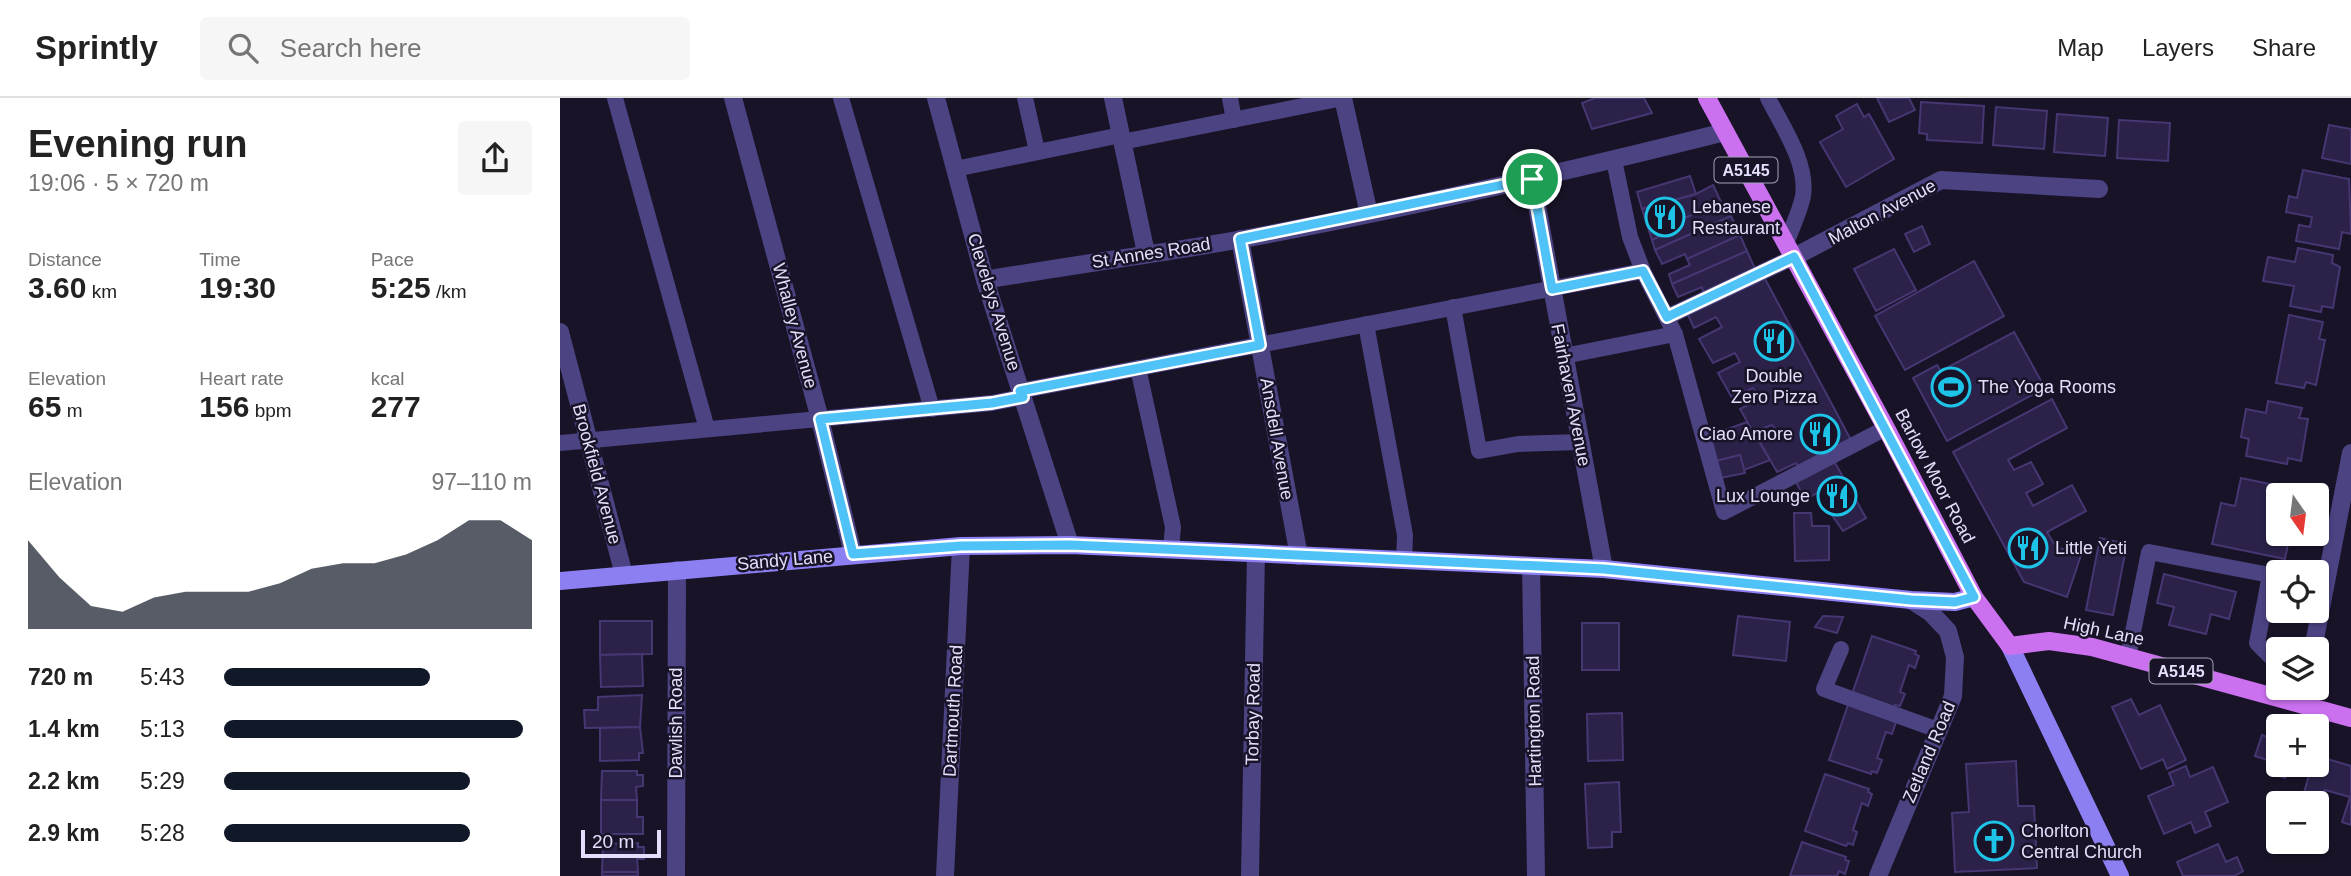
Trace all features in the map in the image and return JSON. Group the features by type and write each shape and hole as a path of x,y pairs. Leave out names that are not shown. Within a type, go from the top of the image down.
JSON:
{"main road":[{"name":"Barlow Moor Road","path":"1707,98 1886,428 1974,597 2010,646"},
{"name":"High Lane","path":"2010,646 2049,641 2092,648 2266,688"},
{"name":"High Lane","path":"2313,700 2351,718"}],"street":[{"name":"Whalley Avenue","path":"733,98 820,419 853,554"},
{"name":"Cleveleys Avenue","path":"936,98 985,280 1070,545"},
{"path":"1113,98 1146,253"},
{"path":"1343,98 1368,214"},
{"name":"St Annes Road","path":"985,280 1240,239 1368,214 1532,179 1725,132"},
{"name":"Fairhaven Avenue","path":"1532,179 1604,569"},
{"name":"Malton Avenue","path":"1790,250 1941,180 2099,189"},
{"name":"Ansdell Avenue","path":"1240,239 1299,556"},
{"name":"Brookfield Avenue","path":"560,332 624,575"},
{"path":"2316,637 2351,453"},
{"name":"Sandy Lane","path":"560,581 961,546 1070,545 1604,569 1911,600 1955,602 1974,597"},
{"name":"Dartmouth Road","path":"945,876 961,546"},
{"name":"Torbay Road","path":"1250,876 1256,553"},
{"name":"Hartington Road","path":"1531,566 1536,876"},
{"name":"Dawlish Road","path":"676,876 677,570"},
{"name":"Zetland Road","path":"1878,876 1953,696 1955,649 1948,631 1911,600"},
{"name":"Barlow Moor Road","path":"2010,646 2120,876"}],"lane":[{"path":"615,98 707,429"},
{"path":"841,98 932,409"},
{"path":"1024,98 1037,151"},
{"path":"1230,98 1234,120"},
{"path":"955,169 1037,151 1234,120 1343,98"},
{"path":"1667,317 1790,250 1804,181 1800,166 1768,98"},
{"path":"1614,160 1630,237 1643,271 1675,334 1724,512 1886,428"},
{"path":"560,443 992,403 1138,368 1643,271"},
{"path":"1453,307 1479,451 1518,444 1580,442"},
{"path":"1366,324 1405,535 1404,561"},
{"path":"1564,356 1675,334"},
{"path":"1138,368 1173,527 1171,549"},
{"path":"2128,657 2149,552 2270,575 2257,643 2266,652"},
{"path":"1840,649 1824,690 1938,730"}],"building":[{"path":"1595,98 1644,98 1652,113 1592,129 1582,103"},
{"path":"1877,98 1909,98 1915,110 1889,122"},
{"path":"1921,102 1984,106 1982,143 1927,140 1927,134 1919,133"},
{"path":"1857,104 1864,117 1869,114 1894,159 1846,187 1820,142 1843,129 1836,116"},
{"path":"1996,107 2047,111 2044,149 1993,145"},
{"path":"2057,114 2108,118 2105,156 2054,152"},
{"path":"2119,120 2170,123 2168,161 2117,158"},
{"path":"2329,125 2351,129 2351,164 2322,158"},
{"path":"2303,170 2349,179 2351,234 2342,232 2339,249 2296,241 2299,225 2310,227 2312,217 2286,212 2289,196 2297,198"},
{"path":"1690,176 1696,194 1642,209 1637,192"},
{"name":"Lebanese Restaurant","path":"1713,185 1721,202 1669,225 1671,231 1652,240 1642,209 1696,194"},
{"path":"1721,202 1731,216 1655,250 1652,240 1671,231 1669,225"},
{"path":"1731,216 1740,235 1687,259 1685,254 1662,264 1655,250"},
{"path":"1922,226 1930,244 1914,252 1905,234"},
{"path":"1740,235 1747,251 1672,284 1669,274 1690,265 1687,259"},
{"path":"2298,248 2333,255 2332,263 2340,267 2333,308 2322,306 2321,312 2290,306 2294,286 2263,281 2268,257 2295,262"},
{"path":"1894,249 1916,290 1876,311 1854,269"},
{"path":"1747,251 1756,271 1704,294 1702,287 1678,297 1672,284"},
{"path":"1974,261 2004,316 1905,370 1875,316"},
{"path":"1764,277 1851,440 1799,469 1796,463 1777,472 1760,442 1779,433 1772,425 1753,432 1740,409 1760,399 1753,388 1732,398 1718,373 1740,362 1735,353 1713,363 1699,339 1722,327 1716,317 1694,328 1687,313"},
{"path":"2289,315 2323,322 2319,339 2325,340 2316,385 2306,382 2304,388 2276,383"},
{"path":"2014,332 2045,388 1947,441 1913,378 1937,365 1941,371"},
{"path":"2052,399 2067,428 2008,460 2014,470 2031,462 2043,484 2026,493 2033,506 2072,485 2086,511 2047,532 2056,547 2081,555 2067,597 2024,582 1953,452"},
{"path":"2268,401 2302,408 2299,418 2308,419 2301,461 2288,458 2287,464 2246,456 2249,439 2241,437 2246,409 2266,413"},
{"path":"1747,422 1770,460 1744,470 1740,455 1716,461 1711,435"},
{"path":"1740,455 1745,473 1720,478 1716,461"},
{"name":"Lux Lounge","path":"1834,461 1866,518 1843,531 1817,493 1805,500 1795,480"},
{"path":"2241,478 2266,483 2266,546 2288,546 2285,559 2212,544 2221,503 2235,506"},
{"path":"1794,513 1811,513 1812,526 1829,526 1829,560 1795,561"},
{"path":"2100,538 2127,544 2113,615 2086,610"},
{"path":"2164,574 2236,592 2229,619 2211,614 2206,634 2169,625 2174,607 2157,603"},
{"path":"1738,616 1790,622 1786,661 1733,655"},
{"path":"1823,616 1843,617 1837,633 1815,627"},
{"path":"600,621 652,621 652,654 600,655"},
{"path":"1582,623 1619,623 1619,670 1582,670"},
{"path":"1872,636 1916,651 1915,654 1919,656 1915,668 1909,665 1900,692 1905,694 1900,706 1895,705 1894,708 1852,694"},
{"path":"642,654 643,686 601,687 600,655"},
{"path":"642,695 640,727 585,728 584,710 598,710 598,697"},
{"path":"2131,699 2139,715 2160,705 2186,760 2167,769 2163,759 2141,769 2112,707"},
{"path":"1849,702 1896,722 1892,734 1886,732 1877,758 1882,760 1877,773 1872,771 1871,774 1829,760"},
{"path":"1622,713 1623,760 1588,761 1587,714"},
{"path":"640,727 643,753 639,753 639,760 600,761 600,728"},
{"path":"2262,735 2266,736 2266,760 2255,756"},
{"path":"2329,760 2351,766 2351,825 2342,822 2350,797 2325,790 2304,791 2309,777 2329,777"},
{"name":"Chorlton Central Church","path":"2016,761 2018,806 2034,806 2037,868 1955,872 1952,813 1969,812 1966,764"},
{"path":"2186,766 2190,777 2213,767 2228,802 2205,812 2211,826 2195,833 2191,822 2164,834 2148,796 2174,785 2169,773"},
{"path":"602,771 637,771 637,775 643,775 643,786 636,787 637,800 601,800"},
{"path":"1825,774 1869,789 1868,792 1872,794 1868,806 1862,803 1853,830 1857,832 1853,845 1848,843 1846,846 1805,831"},
{"path":"1619,782 1621,832 1612,832 1612,847 1588,848 1585,784"},
{"path":"601,800 637,800 637,817 643,817 643,834 601,834"},
{"path":"1802,842 1846,857 1845,860 1849,861 1845,874 1839,871 1837,876 1790,876"},
{"path":"638,843 638,847 644,847 644,859 637,859 638,872 602,872 603,844"},
{"path":"2218,844 2226,862 2237,857 2243,871 2234,876 2183,876 2177,862"},
{"path":"602,872 638,872 638,876 602,876"}],"place":[{"name":"Lebanese Restaurant","path":"1665,217"},
{"name":"Double Zero Pizza","path":"1774,341"},
{"name":"The Yoga Rooms","path":"1951,387"},
{"name":"Ciao Amore","path":"1820,434"},
{"name":"Lux Lounge","path":"1837,496"},
{"name":"Little Yeti","path":"2028,548"},
{"name":"Chorlton Central Church","path":"1994,841"}],"route":[{"path":"1532,179 1552,289 1643,271 1667,317 1794,257 1974,597 1955,602 1911,600 1604,569 1070,545 961,546 853,554 820,419 992,403 1023,397 1020,391 1260,345 1240,239 1532,179"}]}
